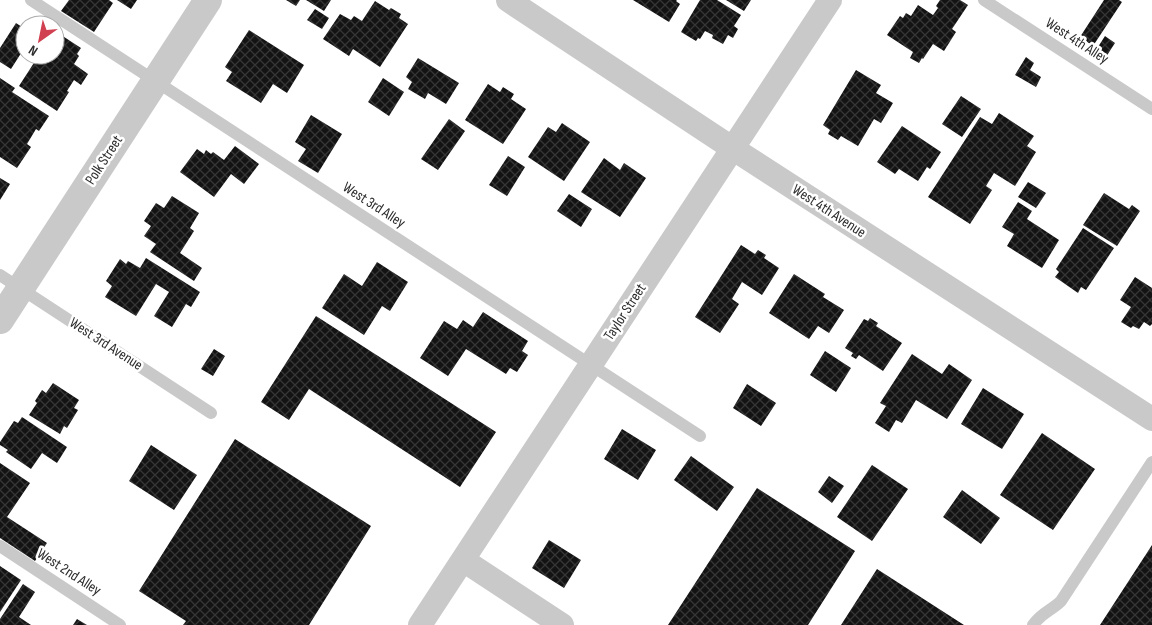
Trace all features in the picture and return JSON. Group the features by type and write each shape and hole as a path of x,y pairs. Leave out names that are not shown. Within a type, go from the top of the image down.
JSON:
{"street":[{"name":"Polk Street","path":"0,320 10,282 156,81 208,0"},
{"name":"West 4th Avenue","path":"508,0 732,148 1152,419"},
{"name":"Taylor Street","path":"420,625 830,0"},
{"path":"464,560 562,625"}],"lane":[{"name":"West 3rd Alley","path":"31,0 700,436"},
{"name":"West 4th Alley","path":"984,0 1152,109"},
{"name":"West 3rd Avenue","path":"10,282 211,413"},
{"path":"1033,625 1040,616 1054,608 1061,601 1152,462"},
{"name":"West 2nd Alley","path":"0,546 120,625"}],"building":[{"path":"69,0 109,0 113,3 94,32 61,11"},
{"path":"117,0 137,0 131,9"},
{"path":"286,0 300,0 296,6"},
{"path":"306,0 331,0 324,11"},
{"path":"633,0 677,0 680,4 669,22"},
{"path":"700,0 717,0 741,15 734,26 738,29 733,38 728,35 723,44 712,38 713,35 705,31 700,39 698,38 696,41 681,32"},
{"path":"726,0 751,0 744,11"},
{"path":"940,0 960,0 968,5 952,29 956,32 944,51 933,44 919,63 910,58 913,52 887,35 900,16 903,18 906,13 911,16 918,5 933,15 938,8 936,6"},
{"path":"1104,0 1119,0 1122,2 1093,46 1080,37"},
{"path":"375,1 389,10 391,8 401,14 399,18 408,24 380,67 353,49 349,56 323,39 340,14 351,20 354,16 362,21"},
{"path":"315,9 329,18 322,29 307,20"},
{"path":"15,25 15,63 11,69 0,62 0,48"},
{"path":"249,30 304,65 287,93 273,84 261,103 226,81 232,72 225,67"},
{"path":"1105,36 1115,43 1106,57 1096,50"},
{"path":"65,38 81,48 74,64 88,74 81,85 74,80 57,111 19,86 33,65 65,65"},
{"path":"1026,57 1034,63 1030,70 1041,77 1036,87 1015,75"},
{"path":"418,58 459,83 446,104 428,93 425,99 408,89 412,82 406,77"},
{"path":"856,70 881,85 876,93 893,103 881,123 874,119 858,146 841,136 838,140 828,134 830,130 823,125"},
{"path":"0,78 15,88 12,92 49,116 39,131 36,129 27,144 31,147 17,168 0,157"},
{"path":"383,78 404,92 389,116 368,102"},
{"path":"488,84 500,92 503,87 514,94 511,99 526,109 503,144 465,120"},
{"path":"961,96 981,109 962,137 942,124"},
{"path":"999,113 1034,136 1027,146 1036,152 1015,186 994,173 986,186 992,190 970,224 928,197 980,117 992,124"},
{"path":"311,115 342,134 318,173 298,161 306,149 295,142"},
{"path":"449,119 465,131 438,170 421,159"},
{"path":"562,123 590,142 564,181 528,157 548,127 556,132"},
{"path":"902,126 941,152 930,169 927,167 918,181 899,169 895,174 877,162"},
{"path":"235,146 259,164 244,184 231,174 214,197 180,172 197,149 204,154 206,150 211,154 213,152 224,160"},
{"path":"508,156 525,167 507,196 489,185"},
{"path":"604,158 620,170 624,163 646,178 620,217 581,192"},
{"path":"0,178 10,184 0,200"},
{"path":"1028,182 1046,193 1036,208 1018,197"},
{"path":"1104,193 1129,209 1132,205 1140,211 1117,246 1083,225"},
{"path":"569,194 592,209 581,227 557,211"},
{"path":"172,196 199,213 190,228 194,231 180,253 202,268 194,281 150,252 156,244 144,236 151,226 144,221 156,203 164,208"},
{"path":"1018,202 1032,211 1027,219 1059,240 1042,268 1007,246 1014,234 1002,227"},
{"path":"1083,228 1114,248 1086,290 1081,287 1078,293 1055,277 1059,272 1056,269"},
{"path":"741,245 755,254 758,250 766,255 764,258 779,268 762,295 742,282 732,299 739,304 720,333 695,317"},
{"path":"146,258 200,292 191,307 186,304 172,327 154,316 169,292 156,284 136,316 105,297 112,286 106,281 120,259 126,264 128,261 140,268"},
{"path":"377,262 408,282 390,311 382,306 364,335 322,308 344,274 362,286"},
{"path":"794,274 825,294 823,297 844,310 829,333 818,326 809,339 769,313"},
{"path":"1135,277 1152,288 1152,324 1150,326 1144,322 1139,329 1133,326 1131,328 1121,322 1131,307 1120,300"},
{"path":"483,312 528,341 522,351 528,355 517,372 510,368 506,374 466,349 448,376 420,358 444,321 457,329 463,320 473,327"},
{"path":"316,316 496,432 460,487 309,389 289,420 261,402"},
{"path":"870,318 878,323 876,326 902,343 883,371 859,355 856,359 851,356 853,353 845,348 864,319 868,321"},
{"path":"214,349 225,356 213,376 201,369"},
{"path":"825,351 851,368 836,392 810,375"},
{"path":"912,354 942,374 949,364 972,380 947,419 916,400 902,423 896,420 889,432 875,423 886,406 880,403"},
{"path":"53,383 79,400 74,408 78,410 67,428 64,426 60,434 29,415 37,403 35,401 42,390 46,393"},
{"path":"747,384 776,403 761,426 733,408"},
{"path":"983,388 1024,414 1002,449 961,424"},
{"path":"22,417 67,447 57,463 42,453 31,469 6,452 8,450 0,445 0,442 14,421 18,423"},
{"path":"622,429 656,450 638,480 604,459"},
{"path":"1042,433 1095,469 1053,530 1000,495"},
{"path":"235,439 371,526 309,625 183,625 186,621 139,591"},
{"path":"151,445 197,475 174,510 129,481"},
{"path":"691,456 734,487 717,511 674,480"},
{"path":"0,463 30,483 7,517 47,543 35,561 0,538"},
{"path":"872,465 908,489 872,541 837,517"},
{"path":"829,476 844,486 832,503 818,492"},
{"path":"757,488 855,551 808,625 668,625"},
{"path":"962,490 1000,518 981,544 943,517"},
{"path":"549,540 581,560 564,588 532,568"},
{"path":"1152,545 1152,625 1100,625"},
{"path":"0,566 21,580 0,612"},
{"path":"877,569 964,625 841,625"},
{"path":"23,584 35,592 19,617 31,625 0,625 0,619"},
{"path":"77,619 87,625 73,625"}]}
